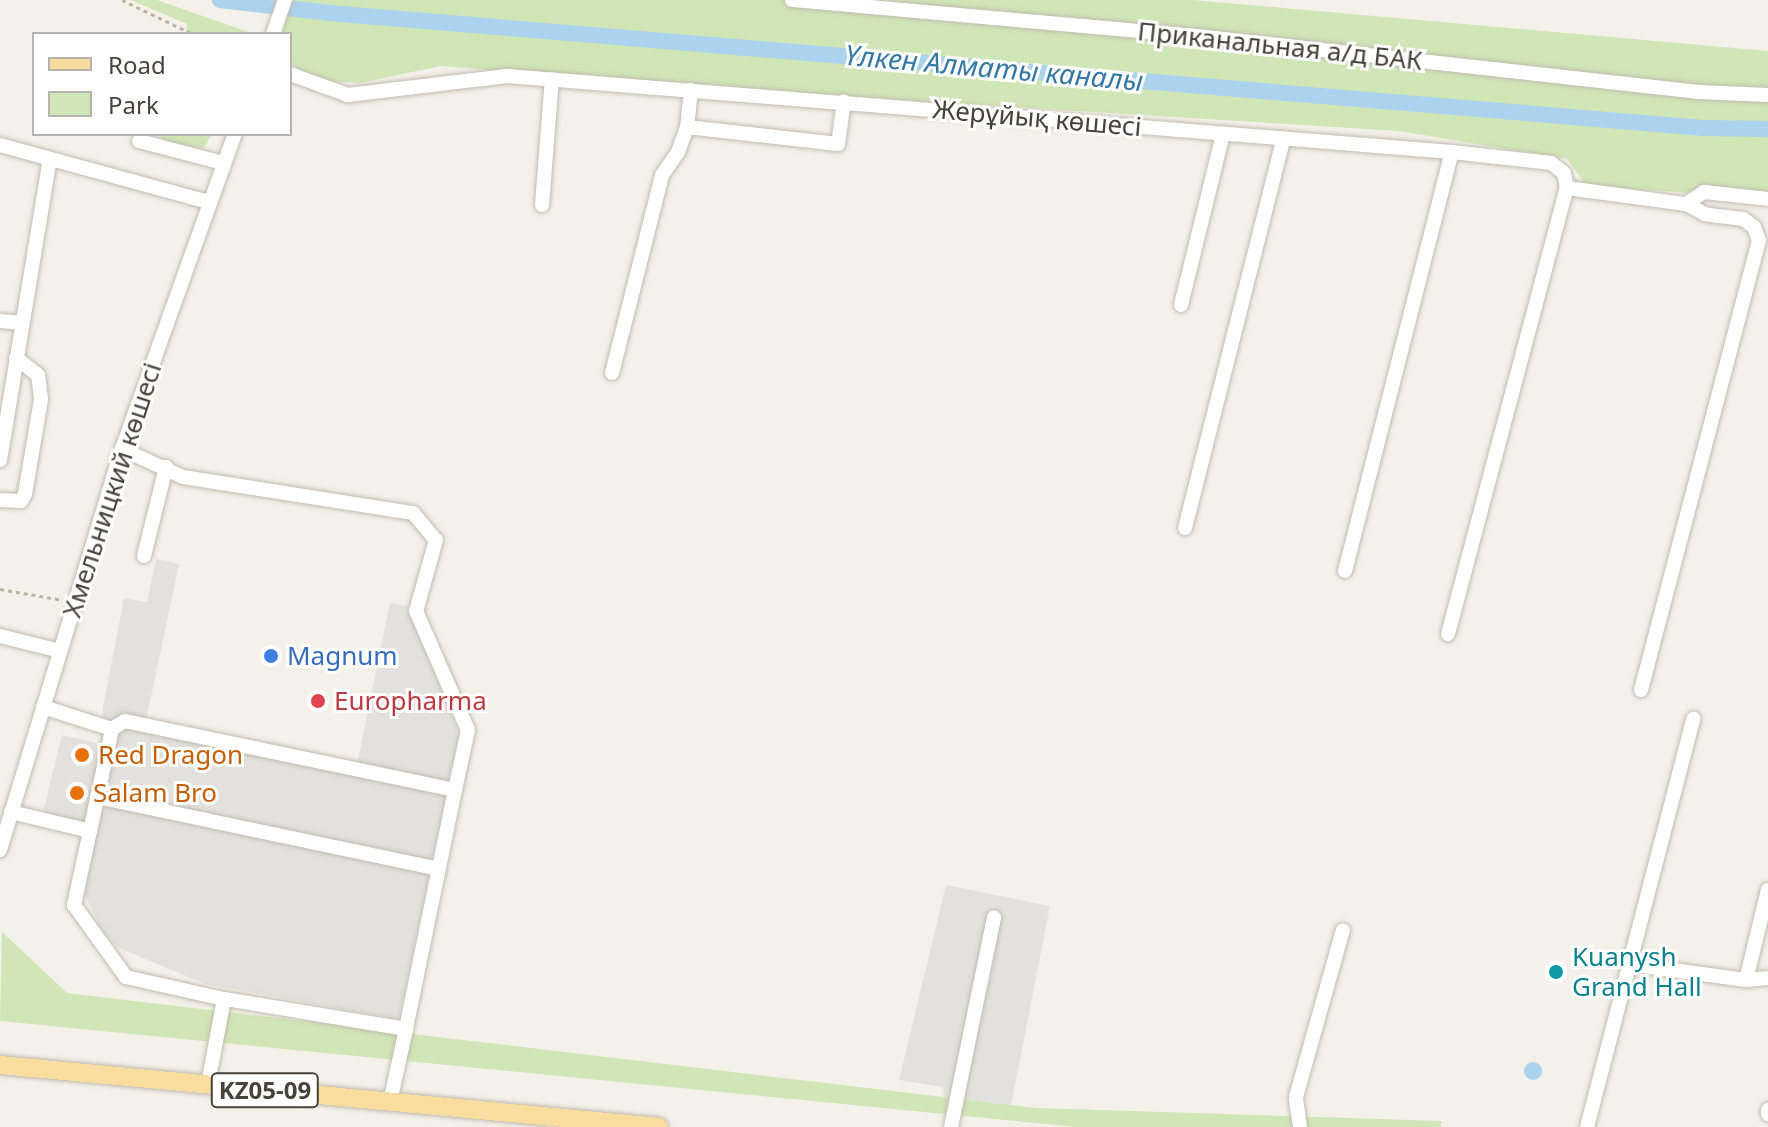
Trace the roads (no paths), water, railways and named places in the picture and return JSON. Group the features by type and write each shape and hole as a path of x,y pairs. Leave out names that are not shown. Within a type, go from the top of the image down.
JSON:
{"main road":[{"name":"KZ05-09","path":"0,1065 390,1102 529,1121 659,1127"}],"street":[{"path":"273,32 285,0"},
{"name":"Приканальная а/д БАК","path":"792,0 1196,36 1699,92 1768,95"},
{"name":"Жерұйық көшесі","path":"292,75 348,95 507,76 1452,152 1551,163 1564,173 1567,188"},
{"path":"542,205 552,79"},
{"path":"612,373 662,175 678,152 687,127 691,90"},
{"path":"687,127 838,144 844,101"},
{"path":"1181,305 1223,134"},
{"name":"Хмельницкий көшесі","path":"0,850 122,449 234,136"},
{"path":"1185,528 1284,138"},
{"path":"139,141 223,163"},
{"path":"0,145 209,202"},
{"path":"1345,571 1452,152"},
{"path":"0,460 50,159"},
{"path":"1448,634 1567,188 1686,204 1705,214 1743,219 1754,227 1759,240 1641,690"},
{"path":"1686,204 1704,192 1768,199"},
{"path":"0,321 21,323"},
{"path":"0,500 21,501 25,494 41,399 38,375 16,358"},
{"path":"122,449 183,477 413,513 436,540 416,611 468,730 390,1102"},
{"path":"144,556 166,467"},
{"path":"0,636 60,651"},
{"path":"43,707 112,729"},
{"path":"1587,1127 1693,719"},
{"path":"406,1029 224,999 126,977 74,905 112,729 125,721 455,790"},
{"path":"97,797 439,869"},
{"path":"11,812 90,831"},
{"path":"1746,980 1768,890"},
{"path":"951,1127 994,917"},
{"path":"1300,1127 1296,1097 1343,930"},
{"path":"1629,964 1746,980 1768,978"},
{"path":"208,1084 224,999"}],"water":[{"path":"1533,1062 1542,1071 1533,1080 1524,1071"}],"waterway":[{"name":"Үлкен Алматы каналы","path":"220,0 329,13 1703,128 1768,129"}],"place":[{"name":"Magnum","path":"271,656"},
{"name":"Europharma","path":"318,701"},
{"name":"Red Dragon","path":"82,755"},
{"name":"Salam Bro","path":"77,793"},
{"name":"Kuanysh Grand Hall","path":"1556,972"}]}
